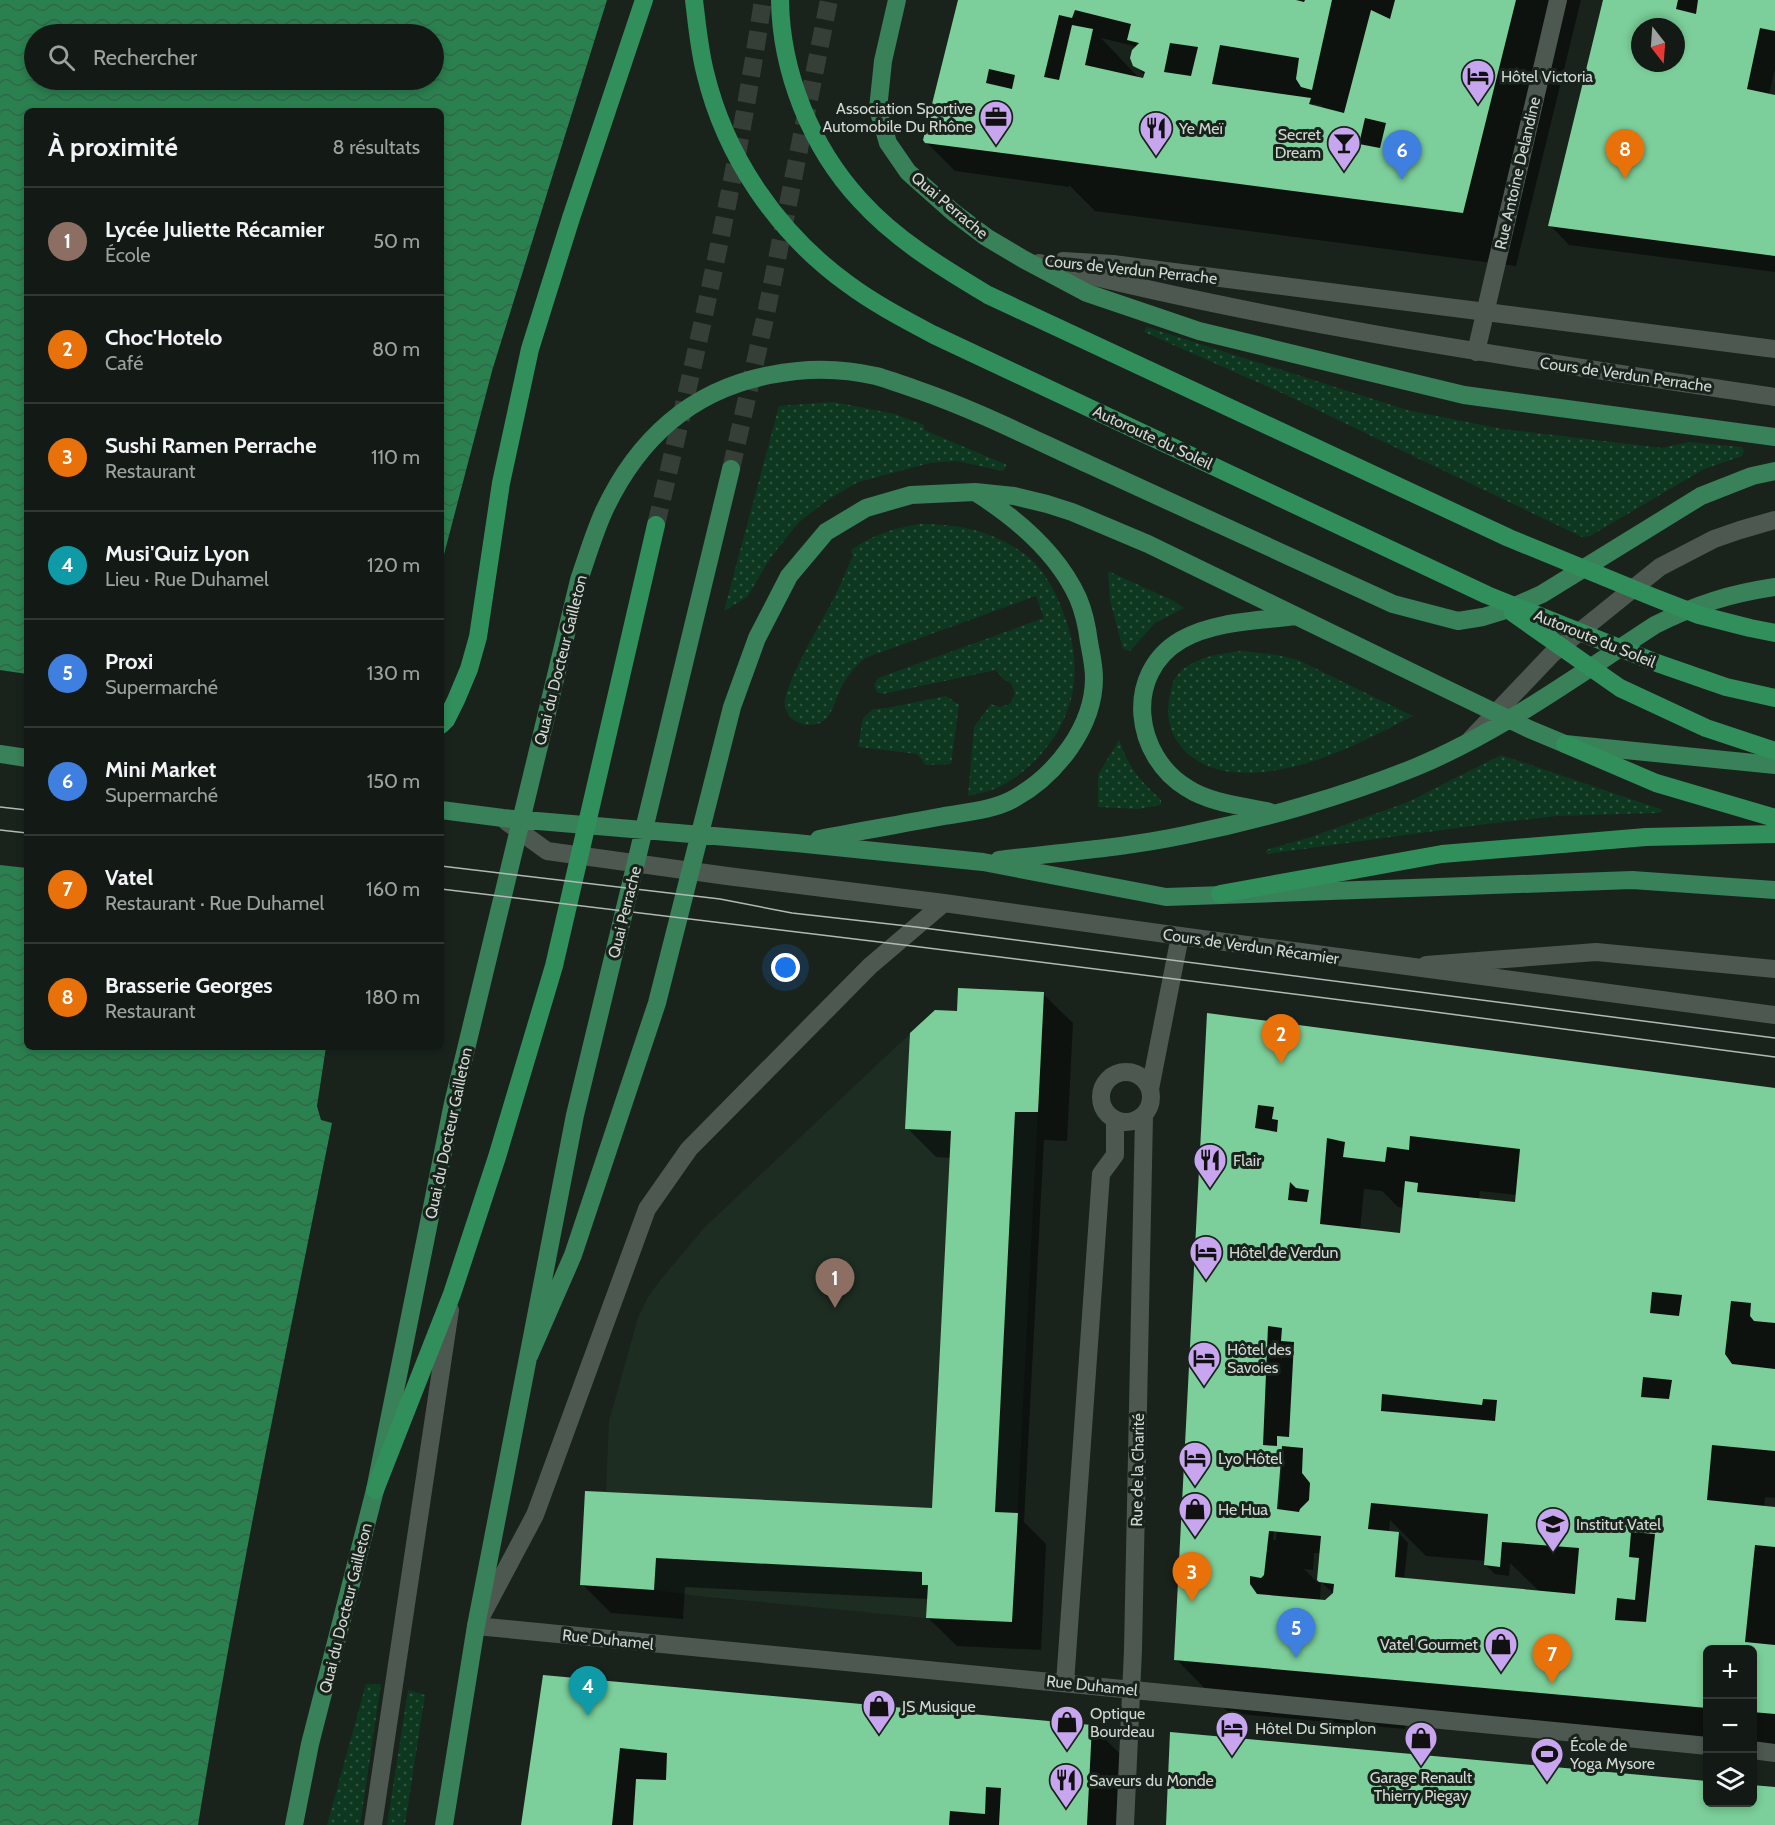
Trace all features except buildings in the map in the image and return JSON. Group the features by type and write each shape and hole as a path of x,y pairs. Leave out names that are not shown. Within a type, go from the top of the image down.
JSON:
{"highway":[{"path":"444,722 469,669 477,637 501,483 530,349 644,0"},
{"name":"Autoroute du Soleil","path":"694,0 703,63 715,106 724,131 751,182 771,211 810,252 846,283 934,335 1486,595 1657,663 1726,687 1775,698"},
{"path":"780,0 784,45 799,99 810,126 834,167 860,201 895,233 930,260 988,295 1509,538 1699,615 1775,633"},
{"path":"375,1491 452,1294 497,1157 554,966 656,525"},
{"path":"1486,595 1620,688 1706,728 1775,751"},
{"path":"1565,744 1656,783 1775,818"},
{"path":"1220,894 1442,854 1647,837 1775,834"}],"main road":[{"name":"Quai Perrache","path":"897,0 882,61 878,109 888,143 908,172 953,212 986,237 1088,293 1199,331 1464,395 1775,437"},
{"name":"Quai du Docteur Gailleton","path":"294,1825 310,1744 375,1491 453,1103 579,580 604,511 620,482 666,423 702,399 760,377 786,372 836,371 876,376 953,402 1393,604 1458,621 1506,610 1542,594 1701,496 1752,476 1775,471"},
{"name":"Quai Perrache","path":"529,1356 575,1115 731,469"},
{"path":"796,843 981,809 1013,799 1050,773 1067,752 1080,730 1087,712 1094,678 1086,619 1077,597 1052,558 1028,532 1003,510 975,492"},
{"path":"444,1825 476,1626 529,1356 573,1255 614,1126 657,1003 732,707 756,638 789,576 826,532 866,508 911,495 975,492 1014,496 1047,504 1148,544 1529,729 1565,744 1775,765"},
{"path":"983,862 1184,835 1275,813 1348,791 1417,766 1470,740 1526,709 1655,625 1702,604 1736,593 1775,587"},
{"path":"1275,813 1187,789 1166,771 1145,736 1142,723 1142,697 1151,672 1158,661 1180,640 1211,628 1296,616"},
{"path":"0,754 24,758"},
{"path":"444,810 502,818 796,843 983,862 1166,897 1632,880 1775,890"}],"street":[{"name":"Rue Antoine Delandine","path":"1485,312 1558,0"},
{"name":"Cours de Verdun Perrache","path":"1023,259 1113,264 1775,349"},
{"name":"Cours de Verdun Perrache","path":"1023,259 1112,282 1207,302 1476,352 1775,397"},
{"path":"1476,352 1485,312"},
{"path":"1470,740 1552,654 1660,567 1714,539 1775,520"},
{"name":"Cours de Verdun Récamier","path":"502,818 547,851 1775,1015"},
{"path":"476,1626 535,1515 647,1209 689,1149 870,966 944,903"},
{"path":"1150,1089 1147,1082 1133,1073 1124,1072 1109,1078 1101,1092 1103,1108 1115,1120 1130,1123 1144,1116 1151,1103 1150,1089 1180,936"},
{"path":"1404,966 1596,952 1775,969"},
{"name":"Rue de la Charité","path":"1125,1825 1132,1690 1144,1116"},
{"path":"1065,1683 1101,1174 1115,1155 1115,1120"},
{"path":"374,1825 452,1294"},
{"name":"Rue Duhamel","path":"476,1626 1703,1746"},
{"path":"1757,1751 1775,1753"}],"shaded area":[{"path":"1147,327 1407,410 1502,429 1662,448 1689,442 1741,447 1744,451 1742,456 1704,469 1590,536 1582,537 1282,393 1144,332"},
{"path":"834,402 895,414 924,425 924,430 1007,465 1003,471 957,461 930,463 858,482 829,499 799,522 771,557 747,597 724,611 779,406"},
{"path":"920,524 948,525 974,530 1011,545 1031,559 1058,599 1072,643 1075,671 1070,704 1047,747 1025,770 1012,779 995,789 968,796 974,727 991,704 1000,707 1010,704 1015,693 1011,683 1003,679 996,670 883,694 877,692 874,685 878,678 1044,618 1036,596 865,658 847,678 829,715 820,723 808,725 797,722 789,715 785,707 790,683 838,590 853,556 851,550 884,533"},
{"path":"1108,571 1174,601 1184,608 1155,623 1130,651 1123,649 1110,600"},
{"path":"1241,651 1278,655 1298,660 1413,716 1348,748 1303,764 1280,770 1256,772 1232,772 1217,769 1192,757 1175,737 1170,725 1168,710 1172,685 1178,674 1195,662"},
{"path":"946,696 959,705 951,764 926,765 917,754 858,747 863,718 873,709"},
{"path":"1119,740 1131,766 1161,800 1161,805 1138,809 1098,807 1098,775"},
{"path":"1501,755 1663,810 1659,813 1557,816 1267,854 1266,850 1311,837 1408,802"},
{"path":"958,988 1044,992 1012,1622 926,1618 654,1590 580,1585 585,1491 606,1491 609,1421 638,1318 648,1297 706,1226 935,1010 957,1011"},
{"path":"366,1684 381,1684 360,1825 327,1825"},
{"path":"408,1690 425,1695 405,1825 387,1825"}],"water":[{"path":"0,0 607,0 492,371 444,555 444,108 24,108 24,1050 326,1050 317,1106 321,1120 332,1123 245,1561 198,1825 0,1825"}],"pier":[{"path":"0,670 24,674 24,868 0,865"}],"tunnel":[{"path":"656,525 729,198 763,0"},
{"path":"731,469 766,314 829,0"}],"tram line":[{"path":"0,807 24,810"},
{"path":"0,830 24,833"},
{"path":"444,866 720,899 792,913 1775,1038"},
{"path":"444,889 904,945 1775,1057"}],"place":[{"name":"Hôtel Victoria","path":"1478,105"},
{"name":"Association Sportive Automobile Du Rhône","path":"996,146"},
{"name":"Ye Meï","path":"1156,157"},
{"name":"Secret Dream","path":"1344,172"},
{"name":"Brasserie Georges","path":"1625,179"},
{"name":"Mini Market","path":"1402,180"},
{"name":"Choc'Hotelo","path":"1281,1064"},
{"name":"Flair","path":"1210,1189"},
{"name":"Hôtel de Verdun","path":"1206,1281"},
{"name":"Lycée Juliette Récamier","path":"835,1308"},
{"name":"Hôtel des Savoies","path":"1204,1387"},
{"name":"Lyo Hôtel","path":"1195,1487"},
{"name":"He Hua","path":"1195,1538"},
{"name":"Institut Vatel","path":"1553,1553"},
{"name":"Sushi Ramen Perrache","path":"1192,1602"},
{"name":"Proxi","path":"1296,1658"},
{"name":"Vatel Gourmet","path":"1501,1673"},
{"name":"Vatel","path":"1552,1684"},
{"name":"Musi'Quiz Lyon","path":"588,1716"},
{"name":"JS Musique","path":"879,1735"},
{"name":"Optique Bourdeau","path":"1067,1751"},
{"name":"Hôtel Du Simplon","path":"1232,1757"},
{"name":"Garage Renault Thierry Piegay","path":"1421,1767"},
{"name":"École de Yoga Mysore","path":"1547,1783"},
{"name":"Saveurs du Monde","path":"1066,1809"}]}
